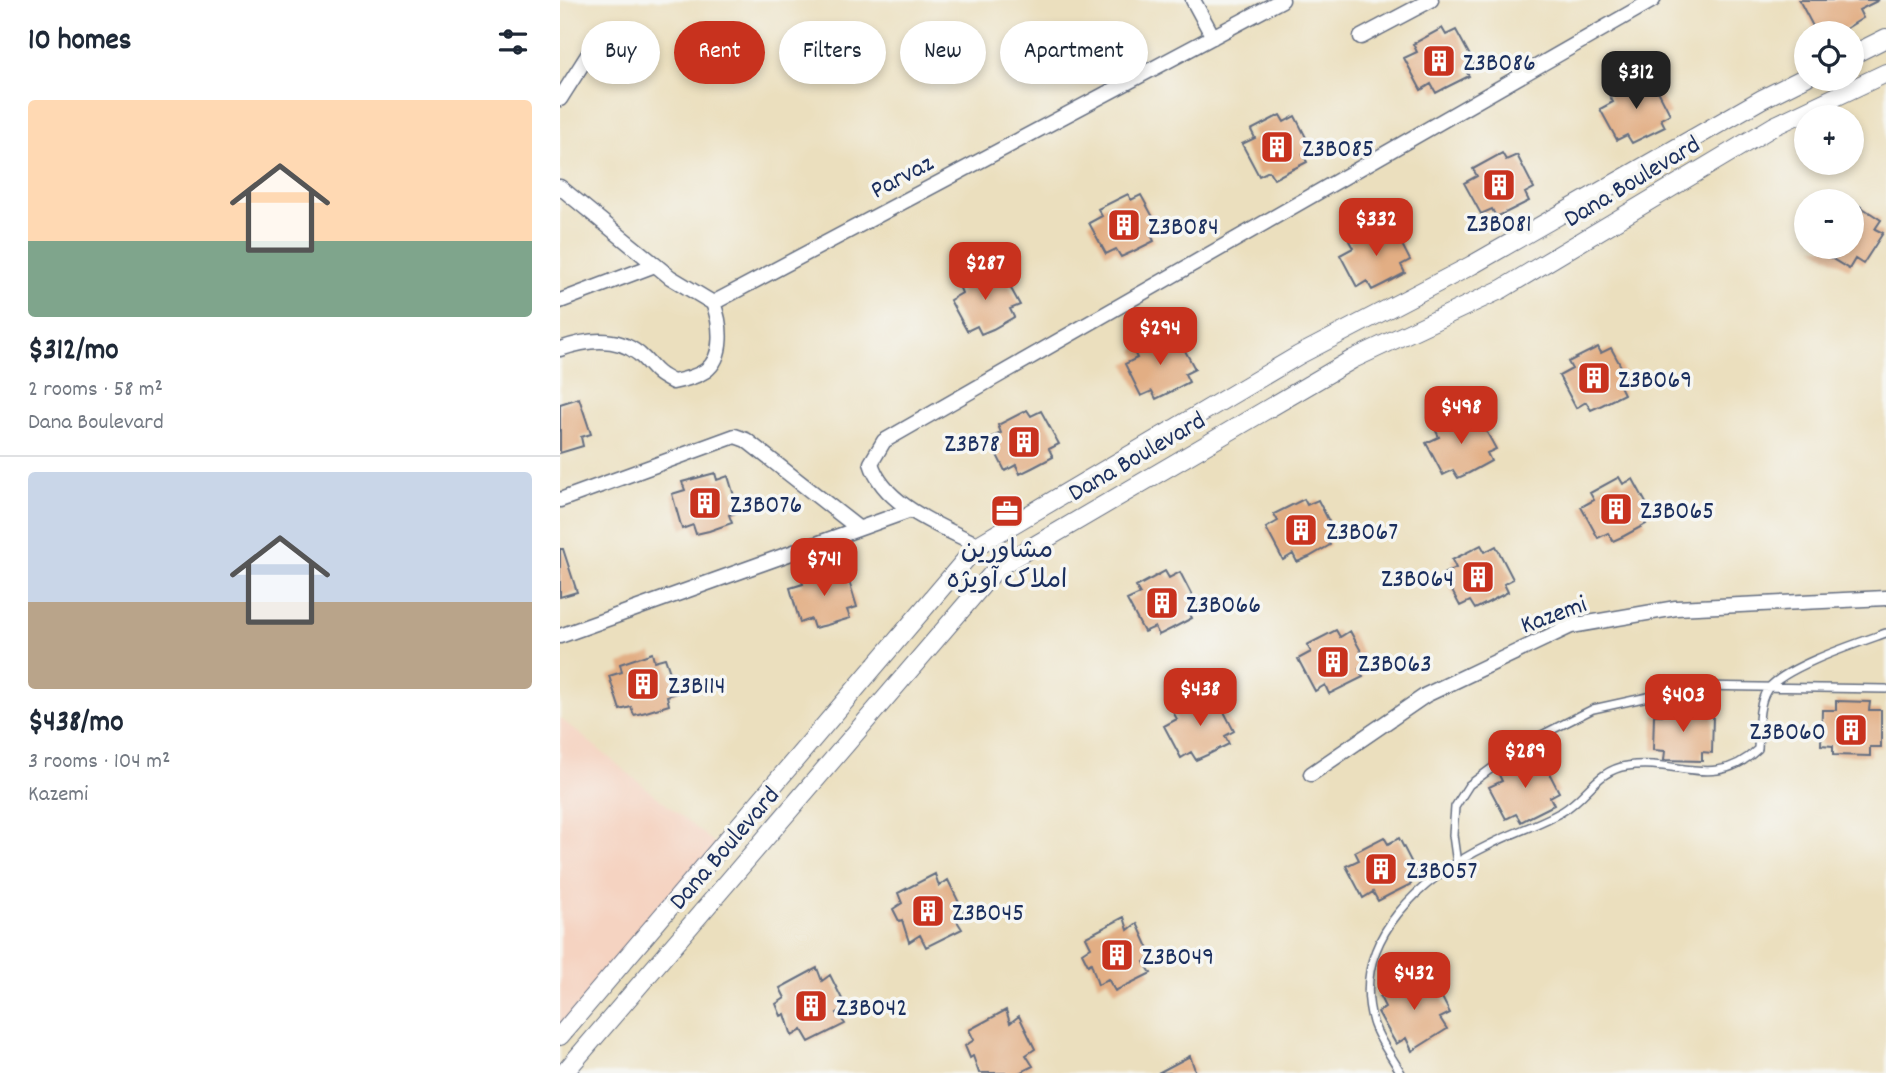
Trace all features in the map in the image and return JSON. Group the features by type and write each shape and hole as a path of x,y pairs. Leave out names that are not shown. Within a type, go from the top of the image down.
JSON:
{"street":[{"path":"1193,0 1213,37"},
{"name":"Parvaz","path":"713,303 1282,0"},
{"path":"1361,37 1431,0"},
{"path":"978,545 911,510 876,480 871,463 884,441 1653,0"},
{"path":"1864,49 1886,38"},
{"path":"560,99 581,66"},
{"name":"Dana Boulevard","path":"565,1073 998,567 1353,359 1502,289 1774,126 1886,73"},
{"name":"Dana Boulevard","path":"560,1036 978,545 1299,355 1472,265 1739,111 1794,83"},
{"path":"560,187 655,265 713,303 720,322 718,351 707,370 673,382 654,373 639,354 615,342 584,341 560,349"},
{"path":"560,301 655,265"},
{"path":"560,500 735,436 746,439 858,528"},
{"path":"560,636 911,510"},
{"name":"Kazemi","path":"1311,774 1426,695 1571,626 1676,608 1886,598"}],"lane":[{"path":"1401,1073 1374,1023 1367,986 1385,930 1408,898 1488,845 1566,810 1608,771 1628,765 1716,772 1743,764 1758,749 1760,715 1767,690 1795,670 1886,633"},
{"path":"1457,864 1453,835 1455,807 1469,785 1527,743 1593,709 1698,686 1886,690"}],"shaded area":[{"path":"560,718 718,846 560,1039"}],"building":[{"path":"1799,0 1879,0 1859,10 1863,18 1858,21 1810,21"},
{"name":"Z3B086","path":"1442,28 1446,35 1456,30 1474,63 1464,68 1469,76 1436,93 1431,84 1421,90 1404,58 1417,52 1413,44"},
{"path":"1639,79 1642,86 1653,81 1670,114 1661,119 1665,127 1632,143 1627,135 1617,140 1600,109 1613,102 1609,95"},
{"name":"Z3B085","path":"1280,115 1284,122 1295,116 1312,149 1303,154 1307,162 1274,179 1269,171 1259,176 1242,144 1255,138 1251,130"},
{"name":"Z3B081","path":"1502,153 1506,160 1517,155 1534,188 1525,193 1529,201 1507,212 1496,217 1492,209 1481,214 1464,183 1477,176 1473,169"},
{"name":"Z3B084","path":"1128,194 1131,200 1141,195 1159,228 1150,233 1154,241 1132,252 1121,257 1116,249 1106,254 1089,223 1102,216 1098,209"},
{"path":"1864,209 1881,220 1875,229 1883,233 1863,264 1855,259 1864,259"},
{"path":"1379,226 1382,232 1393,227 1410,260 1401,265 1405,273 1384,284 1372,290 1367,281 1357,287 1340,255 1353,248 1349,241"},
{"path":"1833,259 1855,259 1849,269"},
{"path":"988,270 992,277 1002,272 1020,305 1010,309 1014,317 993,329 981,334 977,326 967,331 950,300 962,293 959,286"},
{"path":"1163,335 1166,342 1177,336 1195,369 1185,374 1189,382 1156,399 1152,391 1141,396 1125,364 1137,358 1133,350"},
{"name":"Z3B069","path":"1598,347 1601,353 1611,348 1629,381 1620,386 1624,394 1591,410 1586,402 1576,408 1559,376 1572,369 1568,362"},
{"path":"579,398 591,434 581,437 583,446 560,453 560,404"},
{"name":"Z3B78","path":"1027,410 1031,416 1041,411 1059,444 1049,449 1053,457 1020,474 1016,465 1005,471 989,439 1001,433 998,425"},
{"path":"1464,414 1468,421 1478,416 1496,449 1487,453 1491,461 1469,473 1458,478 1453,470 1443,475 1426,443 1439,437 1435,429"},
{"name":"Z3B076","path":"715,473 717,480 728,476 739,512 729,515 732,523 709,531 696,534 693,525 682,529 672,494 685,490 682,482"},
{"name":"Z3B065","path":"1619,477 1623,484 1633,479 1651,512 1642,516 1646,524 1624,536 1613,541 1608,533 1598,538 1581,507 1594,500 1590,493"},
{"name":"Z3B067","path":"1304,499 1307,505 1318,500 1335,533 1326,538 1330,545 1309,557 1297,562 1293,554 1283,560 1266,528 1278,521 1274,514"},
{"name":"Z3B064","path":"1481,545 1485,552 1496,546 1513,579 1504,584 1508,592 1487,603 1475,609 1470,601 1460,606 1443,574 1456,568 1452,560"},
{"path":"560,549 563,549 577,592 560,597"},
{"path":"833,567 835,574 846,571 857,607 847,610 850,618 827,625 814,628 811,619 800,623 790,588 803,584 801,577"},
{"name":"Z3B066","path":"1165,571 1169,578 1180,572 1197,605 1188,610 1192,618 1171,629 1159,635 1155,627 1144,632 1127,600 1140,594 1136,587"},
{"name":"Z3B063","path":"1336,630 1340,637 1350,631 1368,664 1359,669 1363,677 1329,694 1325,685 1315,691 1298,659 1311,652 1307,645"},
{"name":"Z3B114","path":"652,653 654,661 665,658 677,693 667,696 669,705 646,712 634,715 631,707 620,710 609,676 622,672 620,664"},
{"path":"1202,696 1206,703 1217,698 1234,731 1225,736 1229,744 1196,760 1191,752 1181,758 1164,726 1177,719 1173,712"},
{"name":"Z3B060","path":"1836,701 1870,702 1869,710 1881,710 1881,747 1870,747 1870,756 1833,755 1833,746 1821,745 1822,710 1836,710"},
{"path":"1668,707 1701,707 1701,715 1713,715 1712,753 1702,752 1702,761 1664,760 1665,751 1653,750 1654,715 1668,715"},
{"path":"1527,758 1531,765 1542,759 1559,792 1550,797 1554,805 1521,822 1516,814 1506,819 1489,787 1502,781 1498,773"},
{"name":"Z3B057","path":"1384,837 1388,844 1399,838 1416,871 1407,876 1411,884 1378,901 1373,892 1363,898 1346,866 1359,860 1355,852"},
{"name":"Z3B045","path":"935,874 939,886 948,880 964,913 955,918 962,929 926,947 920,935 909,942 902,920 899,921 893,909 902,903 898,893"},
{"name":"Z3B049","path":"1124,917 1128,930 1137,923 1152,956 1144,962 1151,973 1115,991 1108,979 1098,985 1091,963 1088,965 1082,953 1091,947 1086,937"},
{"name":"Z3B042","path":"817,968 822,981 830,975 846,1007 837,1013 845,1024 809,1042 802,1030 792,1036 785,1014 781,1016 776,1004 785,998 780,988"},
{"path":"1417,975 1423,985 1433,980 1450,1013 1440,1018 1447,1029 1412,1051 1406,1038 1396,1044 1378,1012 1385,1007 1380,997"},
{"path":"1006,1010 1010,1023 1019,1016 1035,1049 1026,1055 1033,1066 1019,1073 979,1073 973,1056 970,1058 965,1046 974,1040 969,1030"},
{"path":"1190,1056 1196,1073 1158,1073"}],"place":[{"name":"Z3B086","path":"1439,61"},
{"name":"Z3B085","path":"1277,147"},
{"name":"Z3B081","path":"1499,185"},
{"name":"Z3B084","path":"1124,225"},
{"name":"Z3B069","path":"1594,378"},
{"name":"Z3B78","path":"1024,442"},
{"name":"Z3B076","path":"705,503"},
{"name":"Z3B065","path":"1616,509"},
{"name":"مشاورین املاک آویژه","path":"1007,511"},
{"name":"Z3B067","path":"1301,530"},
{"name":"Z3B064","path":"1478,577"},
{"name":"Z3B066","path":"1162,603"},
{"name":"Z3B063","path":"1333,662"},
{"name":"Z3B114","path":"643,684"},
{"name":"Z3B060","path":"1851,730"},
{"name":"Z3B057","path":"1381,869"},
{"name":"Z3B045","path":"928,911"},
{"name":"Z3B049","path":"1117,955"},
{"name":"Z3B042","path":"811,1006"}]}
